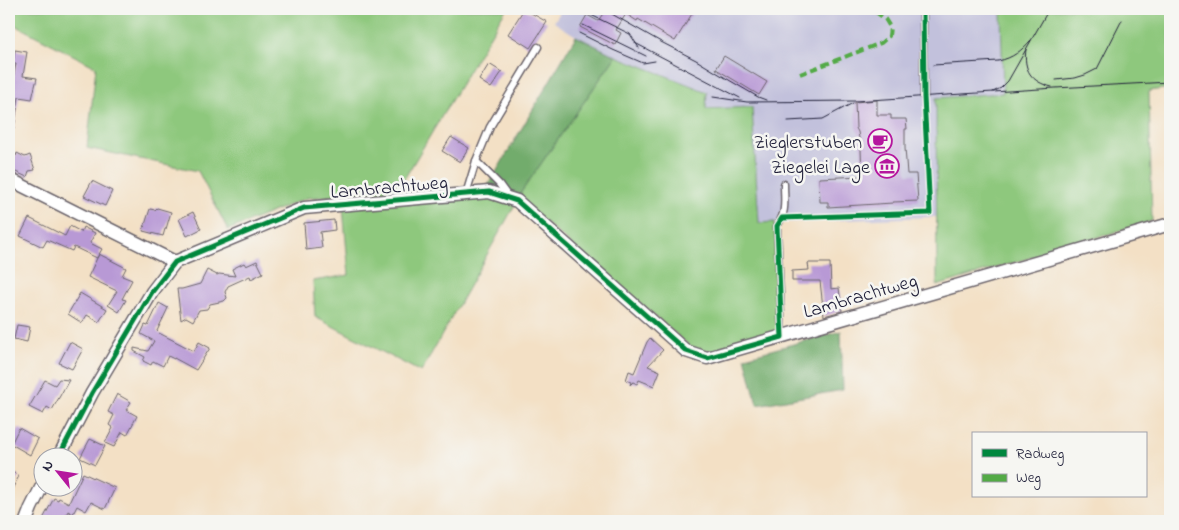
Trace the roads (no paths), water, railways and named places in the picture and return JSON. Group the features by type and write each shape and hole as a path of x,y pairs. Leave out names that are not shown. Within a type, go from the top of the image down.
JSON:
{"street":[{"path":"9,179 175,262"},
{"name":"Lambrachtweg","path":"63,448 92,394 152,292 175,262 304,208 489,192 510,198 517,201 686,351 707,358 1170,224"},
{"path":"26,521 36,498"}],"lane":[{"path":"923,9 924,97"},
{"path":"466,194 476,161 496,114 538,47"},
{"path":"476,161 510,198"},
{"path":"782,337 777,226 782,218 784,208 784,184"}],"tram line":[{"path":"603,9 766,100"},
{"path":"993,92 1001,88 1008,81 1049,9"},
{"path":"589,14 630,34 639,48"},
{"path":"1056,80 1075,78 1097,69 1122,20"},
{"path":"583,25 646,56"},
{"path":"579,33 643,63 655,61"},
{"path":"933,65 1003,60 1016,54 1031,40"},
{"path":"635,43 740,98"},
{"path":"1026,49 1026,63 1030,74 1039,82 1052,87"},
{"path":"713,97 747,102 855,101 1170,82"},
{"path":"788,121 823,119 853,103"}],"place":[{"name":"Zieglerstuben","path":"880,141"},
{"name":"Ziegelei Lage","path":"887,166"}]}
